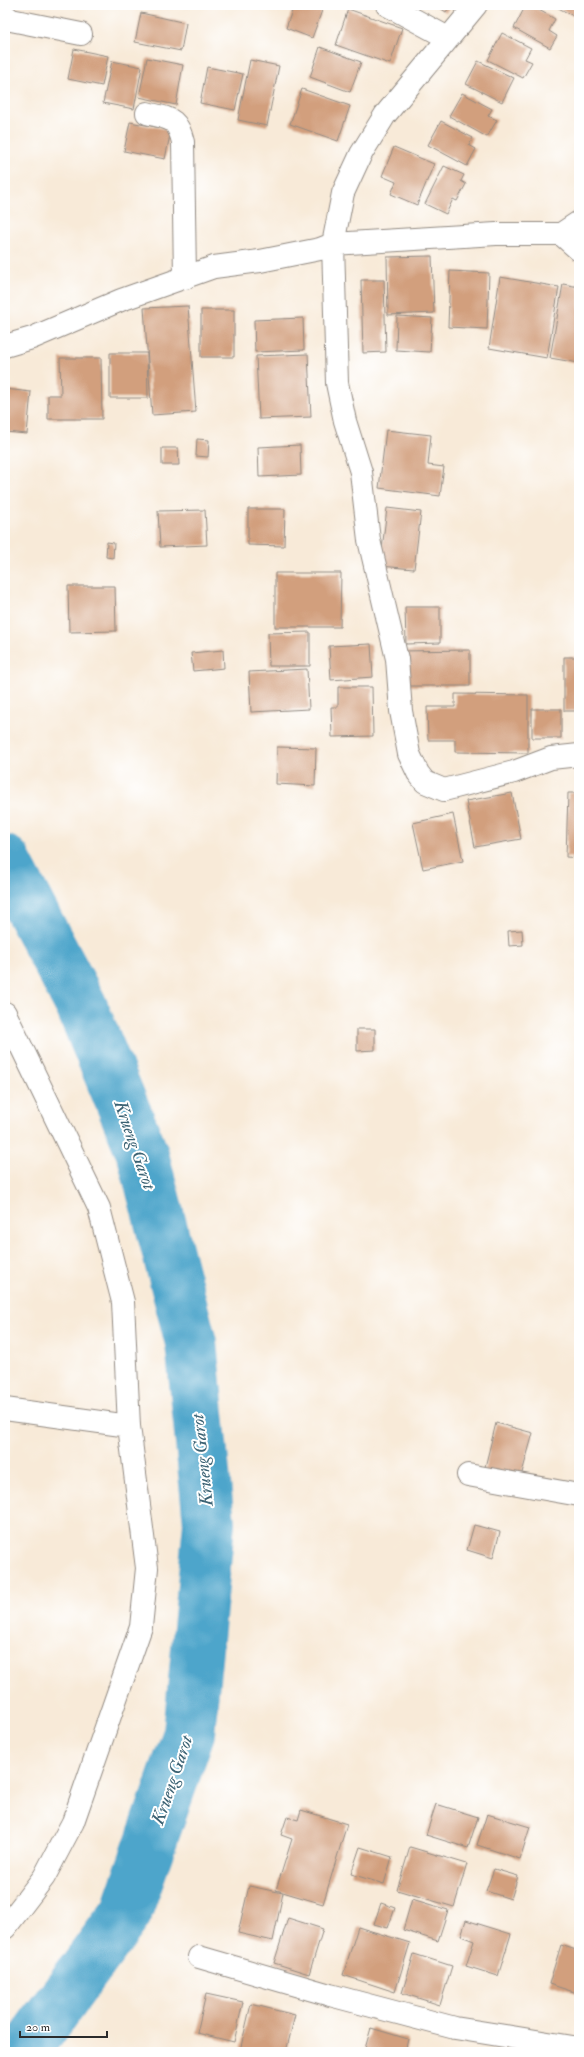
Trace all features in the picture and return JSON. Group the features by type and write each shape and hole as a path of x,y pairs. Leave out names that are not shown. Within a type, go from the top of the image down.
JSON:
{"street":[{"path":"387,5 448,38"},
{"path":"476,5 385,115 361,154 343,193 333,244 337,382 345,421 361,472 369,540 397,659 401,712 409,754 418,773 425,782 444,790 514,772 551,758 579,755"},
{"path":"5,15 11,20 81,34"},
{"path":"147,113 171,119 179,127 183,142 185,278"},
{"path":"5,346 32,338 121,300 214,267 260,261 320,249 333,244 496,234 561,234 579,222"},
{"path":"561,234 579,250"},
{"path":"5,1013 99,1208 122,1302 130,1426 147,1568 141,1626 73,1822 44,1877 5,1928"},
{"path":"5,1408 130,1426"},
{"path":"468,1474 579,1495"},
{"path":"199,1957 330,1995 455,2028 579,2048"}],"building":[{"path":"294,5 324,5 312,38 286,28"},
{"path":"435,5 451,5 446,12"},
{"path":"526,5 530,5 555,19 549,31 557,36 550,48 514,28"},
{"path":"553,5 579,5 579,10 575,17"},
{"path":"348,9 402,28 390,64 336,45"},
{"path":"141,13 186,23 181,51 135,42"},
{"path":"502,33 531,48 525,59 532,62 523,78 488,60"},
{"path":"320,47 361,62 350,92 310,77"},
{"path":"74,49 108,56 102,86 68,79"},
{"path":"147,58 183,65 176,105 139,97"},
{"path":"250,60 279,66 267,126 238,120"},
{"path":"112,61 142,67 134,109 103,103"},
{"path":"478,61 514,78 502,102 466,84"},
{"path":"207,67 243,74 235,110 200,103"},
{"path":"302,89 350,106 338,141 290,124"},
{"path":"462,93 492,109 488,116 497,120 487,137 449,116"},
{"path":"441,121 473,138 469,145 476,149 467,166 428,145"},
{"path":"130,122 171,130 165,159 124,151"},
{"path":"394,147 434,164 417,205 391,194 396,182 382,176"},
{"path":"444,166 464,175 461,181 466,184 457,201 453,199 446,214 425,204"},
{"path":"432,256 434,313 388,315 387,257"},
{"path":"450,271 489,273 487,329 448,327"},
{"path":"500,277 559,287 547,358 489,348"},
{"path":"361,280 384,280 386,352 363,353"},
{"path":"563,284 579,287 579,363 550,358"},
{"path":"188,306 196,412 152,415 144,308"},
{"path":"201,310 234,310 234,357 201,357"},
{"path":"397,316 432,318 430,352 396,350"},
{"path":"303,318 304,350 255,352 254,320"},
{"path":"110,353 147,353 148,398 110,398"},
{"path":"308,354 311,417 259,419 256,356"},
{"path":"60,358 101,358 102,419 48,419 48,395 61,395"},
{"path":"5,389 31,392 27,434 5,432"},
{"path":"386,430 431,435 428,465 444,467 440,496 379,488"},
{"path":"197,439 209,440 208,457 196,456"},
{"path":"300,445 301,475 259,477 258,447"},
{"path":"162,448 178,448 179,465 162,465"},
{"path":"387,508 421,512 414,569 380,566"},
{"path":"248,509 285,509 284,546 248,545"},
{"path":"205,510 207,545 160,547 158,511"},
{"path":"107,542 114,543 113,558 106,557"},
{"path":"275,573 341,573 340,627 275,627"},
{"path":"68,586 115,586 116,631 69,632"},
{"path":"405,607 440,607 440,643 406,644"},
{"path":"310,632 310,666 269,666 268,633"},
{"path":"371,644 373,677 331,680 329,646"},
{"path":"223,650 224,668 193,671 191,653"},
{"path":"470,650 470,686 401,686 401,651"},
{"path":"564,657 579,657 579,711 564,711"},
{"path":"307,669 309,709 251,712 249,672"},
{"path":"338,687 372,687 373,736 332,737 331,707 338,707"},
{"path":"455,694 528,695 528,753 455,752 455,740 428,740 427,707 455,707"},
{"path":"532,709 561,709 561,738 532,738"},
{"path":"277,747 316,748 315,786 276,784"},
{"path":"512,793 521,839 475,847 466,801"},
{"path":"568,793 579,793 579,858 566,857"},
{"path":"453,814 463,861 423,869 413,823"},
{"path":"522,930 523,945 509,946 508,931"},
{"path":"357,1029 375,1029 375,1050 357,1051"},
{"path":"496,1423 533,1433 520,1480 484,1471"},
{"path":"474,1525 500,1532 493,1558 467,1550"},
{"path":"436,1804 478,1817 468,1848 426,1835"},
{"path":"301,1810 347,1824 323,1904 276,1890 292,1839 281,1835 287,1817 298,1820"},
{"path":"487,1814 530,1827 520,1859 477,1845"},
{"path":"360,1847 392,1857 384,1884 351,1874"},
{"path":"410,1847 467,1864 454,1907 397,1890"},
{"path":"494,1869 518,1876 511,1899 486,1891"},
{"path":"249,1886 283,1893 273,1941 238,1933"},
{"path":"412,1899 448,1910 438,1941 403,1930"},
{"path":"381,1903 395,1908 388,1928 374,1924"},
{"path":"288,1918 323,1929 309,1974 274,1963"},
{"path":"466,1920 511,1934 498,1976 466,1966 474,1941 461,1936"},
{"path":"358,1927 410,1943 395,1992 343,1975"},
{"path":"561,1945 579,1951 579,1986 577,1993 549,1984"},
{"path":"414,1954 452,1966 440,2005 402,1993"},
{"path":"206,1994 243,2002 234,2042 197,2033"},
{"path":"251,2004 295,2015 286,2052 240,2051"},
{"path":"371,2028 408,2039 405,2052 364,2052"}],"waterway":[{"name":"Krueng Garot","path":"5,861 81,1005 143,1155 191,1343 209,1523 189,1733 126,1913 24,2052"}]}
